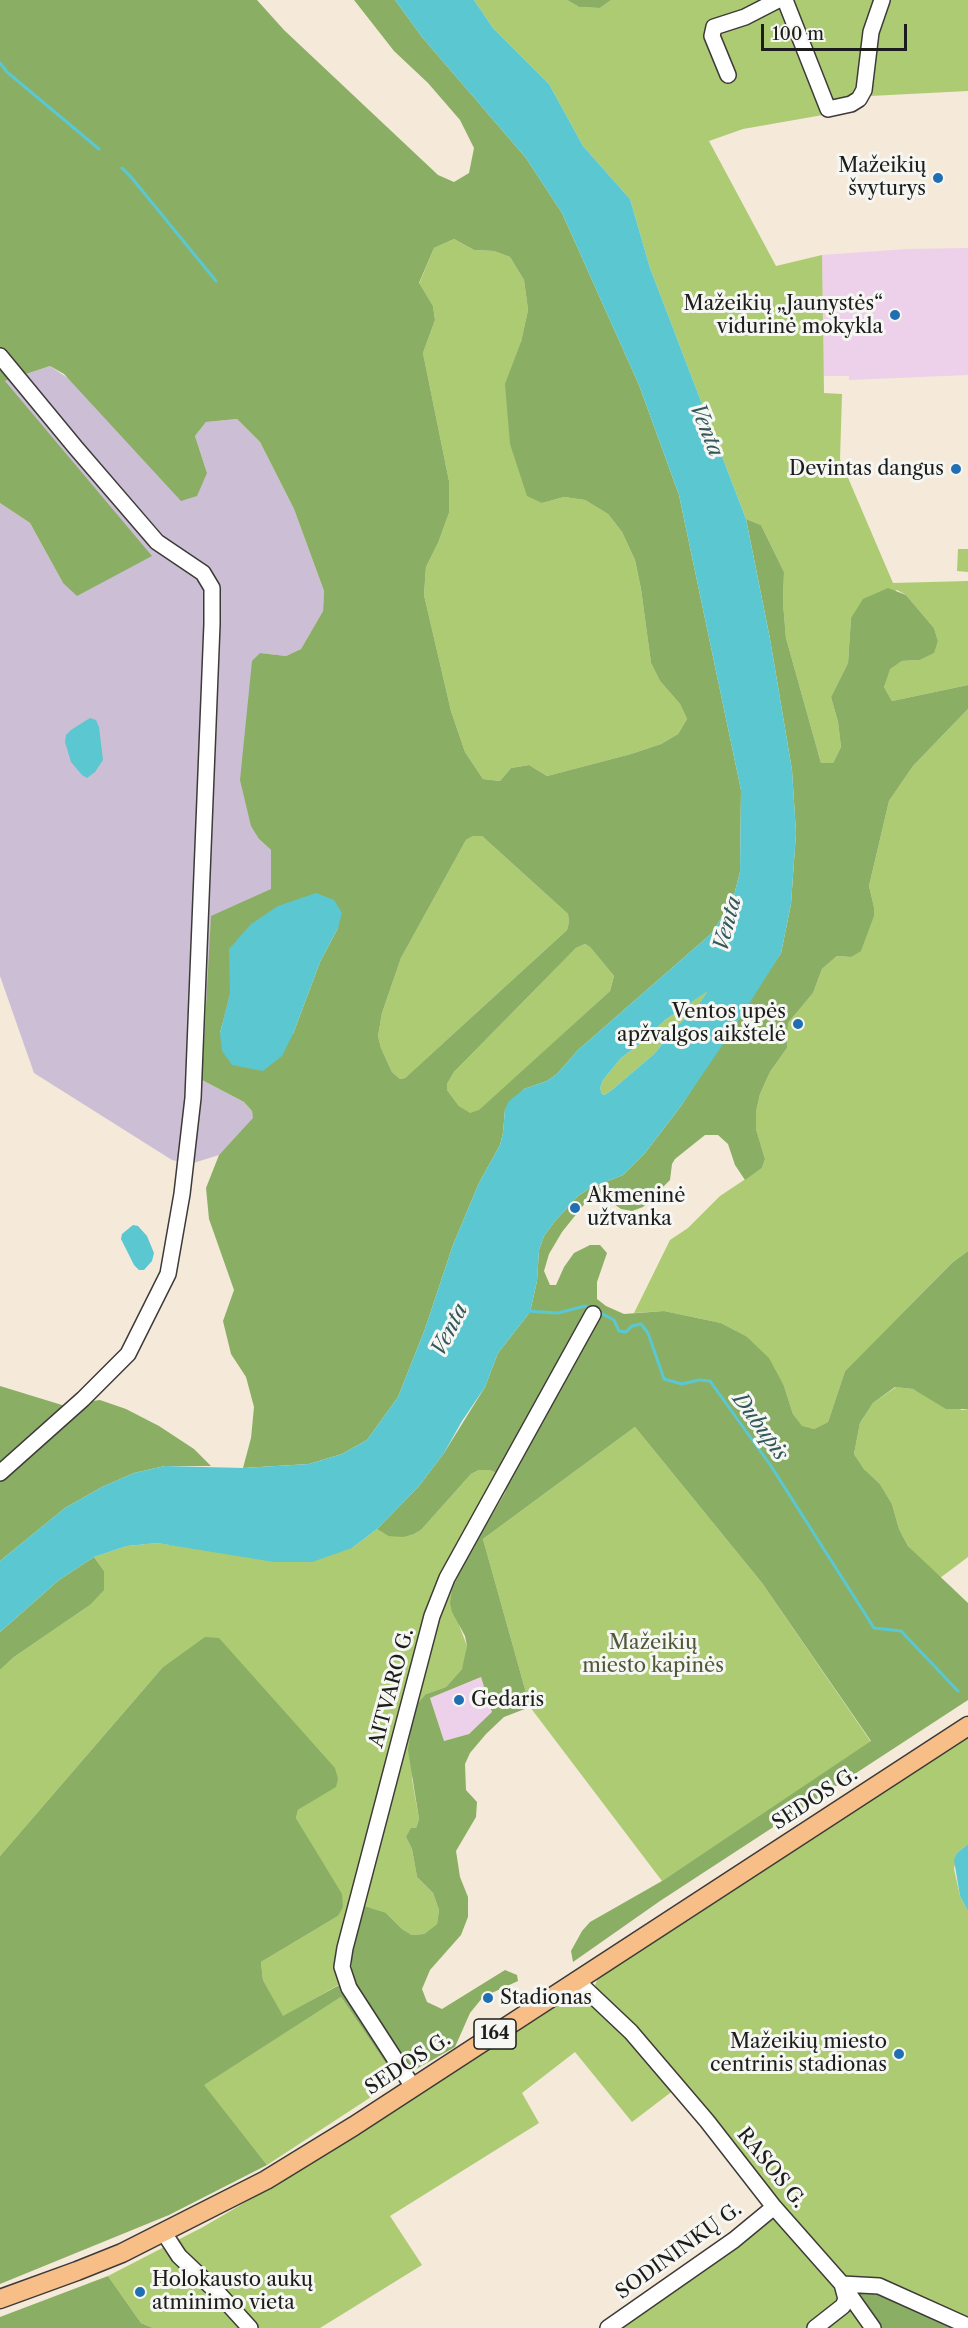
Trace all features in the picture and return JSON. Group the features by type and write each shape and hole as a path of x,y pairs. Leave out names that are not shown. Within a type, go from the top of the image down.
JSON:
{"main road":[{"name":"SEDOS G.","path":"0,2299 77,2271 164,2233 266,2180 968,1726"}],"street":[{"path":"728,75 712,36 714,27 745,17 778,0"},
{"path":"785,0 828,109 851,104 859,99 864,90 871,32 882,0"},
{"path":"0,356 158,542 175,556 196,566 212,588 207,775 191,1119 182,1194 168,1274 128,1354 83,1399 0,1473"},
{"name":"AITVARO G.","path":"413,2087 349,1988 342,1967 345,1948 436,1607 447,1578 593,1314"},
{"name":"RASOS G.","path":"576,1980 631,2032 707,2121 774,2207 842,2284 873,2328"},
{"name":"SODININKŲ G.","path":"608,2328 734,2240 774,2207"},
{"path":"164,2233 179,2256 220,2295 250,2328"},
{"path":"814,2328 843,2306 846,2299 842,2284 879,2286 968,2326"}],"shaded area":[{"name":"Mažeikių „Jaunystės“ vidurinė mokykla","path":"968,248 968,375 849,380 849,376 823,376 822,255 907,249"},
{"path":"50,366 207,473 195,436 206,422 237,419 260,442 294,509 324,591 323,611 301,649 286,656 260,653 259,839 271,850 271,889 202,1080 244,1102 252,1111 254,1119 219,1155 190,1164 172,1160 34,1073 0,976 0,503 30,523 63,583 5,381"},
{"path":"481,1677 493,1712 469,1734 444,1741 430,1698"}],"green space":[{"path":"0,0 257,0 284,30 438,175 454,182 469,173 474,148 460,120 428,83 394,51 354,0 395,0 422,37 526,158 562,213 639,385 679,495 741,790 740,872 733,899 712,933 578,1050 557,1074 547,1081 524,1089 505,1109 500,1145 479,1183 453,1245 425,1329 398,1397 367,1440 342,1454 309,1464 243,1468 251,1438 254,1407 246,1377 231,1354 223,1321 234,1290 209,1219 206,1188 219,1155 253,1118 252,1111 244,1102 202,1080 211,916 271,889 271,850 259,839 251,826 240,780 252,661 260,653 286,656 301,649 323,611 324,591 294,509 260,442 237,419 206,422 195,436 207,473 197,496 181,501 64,374 50,366 5,381 152,556 77,596 63,583 30,523 0,503","holes":["454,239 474,250 494,251 510,257 524,280 528,310 521,342 505,384 510,444 527,496 542,503 564,497 585,500 608,514 622,532 635,560 651,663 660,681 680,704 687,719 678,734 661,744 547,776 529,765 511,768 500,781 483,779 465,752 451,711 424,595 426,567 449,513 449,481 423,353 435,320 433,306 419,283 434,248","473,836 482,836 568,914 567,930 405,1078 400,1079 392,1072 381,1048 378,1036 382,1013 401,958 466,840","338,928 320,962 293,1034 220,1033 230,994 231,977","585,944 590,947 614,976 610,991 479,1110 470,1113 459,1106 447,1090 447,1084 454,1072 576,948"]},
{"path":"474,0 567,0 579,7 600,8 611,0 968,0 968,91 870,96 857,109 743,129 709,141 776,266 822,255 824,393 842,394 840,459 893,583 968,581 968,685 892,701 884,687 889,669 902,661 920,660 933,653 938,641 934,628 906,595 897,590 851,618 848,663 831,697 838,722 841,747 833,763 821,763 786,638 783,603 784,572 761,525 746,519 650,268 630,199 583,146 549,84 493,28"},
{"path":"567,0 611,0 600,8 579,7"},
{"path":"454,239 474,250 494,251 510,257 524,280 528,310 521,342 542,503 564,497 585,500 608,514 622,532 635,560 651,663 660,681 680,704 687,719 678,734 661,744 547,776 529,765 511,768 500,781 483,779 465,752 451,711 424,595 426,567 449,513 449,481 423,353 435,320 433,306 419,284 434,248"},
{"path":"746,519 761,525 784,572 783,603 786,638 821,763 833,763 841,747 838,722 831,697 848,663 851,618 863,599 888,588 906,595 934,628 938,641 934,653 920,660 902,661 890,669 884,687 892,701 968,685 968,709 913,766 889,801 869,886 874,916 861,951 851,957 837,956 822,969 813,993 788,1023 787,1048 770,1072 760,1094 756,1112 756,1129 765,1159 762,1168 745,1180 735,1165 728,1144 718,1135 705,1135 675,1159 670,1180 643,1207 632,1211 621,1209 607,1199 596,1198 586,1202 562,1232 549,1254 544,1271 550,1285 556,1285 564,1267 574,1253 590,1245 600,1245 607,1253 597,1282 597,1299 624,1314 664,1311 721,1323 746,1336 769,1358 784,1386 793,1414 802,1426 814,1429 828,1422 845,1371 953,1262 968,1251 968,1409 946,1409 913,1389 895,1387 873,1403 860,1423 854,1454 864,1469 880,1484 892,1504 899,1529 908,1546 968,1603 968,1700 660,1901 573,1962 571,1951 590,1922 662,1881 871,1741 762,1583 635,1427 483,1539 530,1707 504,1717 470,1753 465,1764 466,1790 477,1802 476,1817 456,1851 460,1877 468,1897 468,1917 461,1935 430,1970 422,1989 427,2002 442,2009 505,1970 517,1975 518,1981 483,1997 470,2013 455,2047 397,2080 341,1997 204,2085 267,2165 169,2215 0,2284 0,1856 162,1668 205,1637 219,1638 335,1768 338,1779 336,1787 298,1810 296,1818 342,1894 343,1907 338,1916 261,1962 263,1980 283,2016 352,1978 352,1953 364,1906 386,1913 402,1929 412,1935 424,1934 437,1924 439,1910 433,1893 417,1877 412,1849 406,1837 411,1828 416,1828 419,1819 408,1750 414,1708 426,1694 446,1687 462,1669 467,1646 465,1636 452,1612 450,1603 452,1590 465,1560 506,1488 496,1473 490,1470 479,1470 471,1474 421,1530 403,1537 388,1536 377,1529 419,1486 444,1453 485,1387 498,1353 530,1312 537,1281 539,1250 544,1236 578,1196 590,1188 623,1175 645,1153 681,1106 781,953 791,904 796,833 792,770 770,639","holes":["481,1677 492,1712 469,1734 444,1741 430,1698"]},
{"path":"958,549 968,549 968,572 957,571"},
{"path":"968,709 968,1251 953,1262 845,1371 828,1422 814,1429 802,1427 793,1414 784,1386 746,1336 721,1323 664,1311 634,1313 670,1240 688,1228 720,1196 762,1168 765,1159 756,1129 756,1112 760,1094 770,1072 787,1048 788,1023 813,993 822,969 837,956 851,957 874,907 869,886 889,801 913,766"},
{"path":"473,836 482,836 568,914 567,930 405,1078 400,1079 392,1072 381,1048 378,1036 382,1013 401,958 466,840"},
{"path":"585,944 614,976 610,991 479,1111 470,1114 459,1106 447,1090 447,1084 454,1072 576,948"},
{"path":"709,990 694,1011 678,1025 654,1054 613,1089 605,1095 602,1094 600,1088 603,1080 621,1058 665,1020"},
{"path":"0,1386 62,1405 100,1400 126,1409 159,1426 194,1449 211,1466 165,1466 134,1473 102,1487 65,1508 0,1561 0,1482 7,1476 0,1469"},
{"path":"896,1387 913,1389 962,1410 968,1409 968,1557 940,1578 908,1546 899,1529 892,1504 880,1484 864,1469 854,1454 860,1423 873,1403"},
{"name":"Mažeikių miesto kapinės","path":"635,1427 762,1583 871,1742 662,1881 530,1707 483,1539"},
{"path":"479,1470 490,1470 496,1473 506,1488 465,1560 459,1625 467,1646 466,1659 462,1669 446,1687 426,1694 412,1779 419,1819 416,1828 406,1837 412,1849 417,1877 433,1893 439,1910 437,1924 424,1934 412,1935 402,1929 386,1913 352,1977 283,2017 263,1980 261,1962 338,1916 341,1894 296,1818 298,1810 335,1787 162,1668 0,1856 0,1670 14,1657 90,1605 104,1571 94,1557 127,1546 157,1543 193,1548 352,1548 377,1529 388,1536 414,1534 421,1530 471,1474"},
{"path":"94,1557 104,1571 104,1590 90,1605 14,1657 0,1670 0,1632 59,1580"},
{"path":"968,1735 968,1844 957,1853 954,1869 960,1896 968,1911 968,2328 864,2301 881,2328 601,2328 777,2203 598,1991 595,1985 599,1976"},
{"path":"579,1992 625,2031 674,2090 632,2122 575,2052 522,2093 539,2123 390,2216 422,2265 320,2328 153,2328 141,2323 108,2276 203,2227 309,2165 570,1994"},
{"path":"341,1997 397,2080 267,2165 203,2085"},
{"path":"108,2276 141,2323 153,2328 0,2328 0,2317"},
{"path":"873,2292 956,2328 881,2328 860,2293"}],"water":[{"name":"Venta","path":"395,0 474,0 493,28 549,84 583,146 630,199 650,268 746,519 770,639 792,770 796,833 791,904 781,953 681,1106 645,1153 623,1175 590,1188 578,1196 544,1236 539,1250 537,1281 530,1312 498,1353 485,1387 444,1453 419,1486 377,1529 352,1548 312,1562 274,1562 157,1543 127,1546 94,1557 59,1580 0,1632 0,1561 65,1508 102,1487 134,1473 165,1466 243,1468 309,1464 342,1454 367,1440 398,1397 425,1329 453,1245 479,1183 500,1145 505,1109 509,1101 524,1089 547,1081 557,1074 578,1050 712,933 733,899 740,872 741,790 679,495 639,385 562,213 526,158 422,37","holes":["708,991 694,1011 678,1025 654,1054 613,1089 605,1095 602,1094 600,1088 603,1080 621,1058 665,1020"]},
{"path":"90,718 96,720 99,727 103,760 95,772 87,778 71,762 65,742 66,735 71,730"},
{"path":"316,893 334,900 342,913 338,928 320,962 293,1034 282,1056 263,1071 232,1065 222,1051 220,1033 230,994 229,949 251,924 278,906"},
{"path":"133,1225 138,1226 147,1236 154,1253 152,1261 144,1270 139,1270 134,1265 121,1239 122,1234"},
{"path":"968,1844 968,1911 960,1896 954,1860 957,1853"}],"waterway":[{"path":"0,63 7,72 99,149"},
{"path":"122,168 216,281"},
{"name":"Dubupis","path":"526,1311 558,1313 585,1306 593,1309"},
{"name":"Dubupis","path":"599,1312 614,1320 619,1331 626,1332 632,1326 641,1324 648,1333 664,1379 682,1384 699,1380 710,1381 771,1466 874,1628 901,1631 958,1691"}],"place":[{"name":"Mažeikių švyturys","path":"938,178"},
{"name":"Mažeikių „Jaunystės“ vidurinė mokykla","path":"895,315"},
{"name":"Devintas dangus","path":"956,469"},
{"name":"Ventos upės apžvalgos aikštelė","path":"798,1024"},
{"name":"Akmeninė užtvanka","path":"575,1208"},
{"name":"Gedaris","path":"459,1700"},
{"name":"Stadionas","path":"488,1998"},
{"name":"Mažeikių miesto centrinis stadionas","path":"899,2054"},
{"name":"Holokausto aukų atminimo vieta","path":"140,2292"}]}
